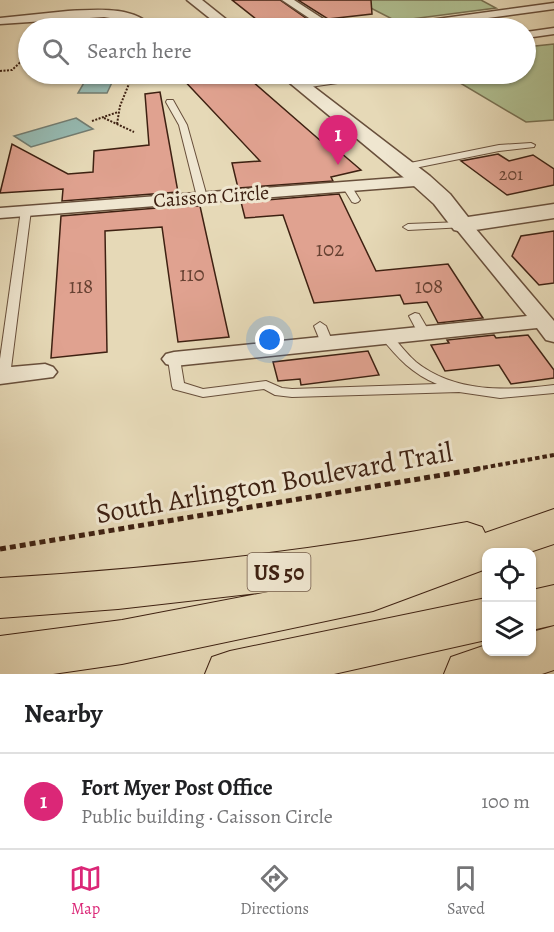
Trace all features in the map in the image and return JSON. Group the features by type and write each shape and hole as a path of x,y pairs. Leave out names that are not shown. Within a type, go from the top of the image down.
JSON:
{"highway":[{"name":"US 50","path":"0,598 59,595 268,574 401,553 554,521"},
{"path":"0,659 122,642 373,591 554,526"},
{"path":"536,609 554,605"},
{"path":"230,674 482,621"},
{"path":"469,674 554,648"}],"street":[{"path":"194,0 217,18"},
{"path":"287,0 315,18"},
{"path":"466,18 554,6"},
{"path":"45,18 106,14 134,18"},
{"path":"0,21 18,20"},
{"path":"536,33 554,31"},
{"path":"300,84 428,186 548,328"},
{"path":"428,186 463,200 504,208 552,211"},
{"name":"Caisson Circle","path":"0,213 202,196 351,193 428,186"},
{"path":"462,225 552,211"},
{"path":"174,359 324,335 387,337 419,325 548,328"},
{"path":"2,376 45,372"}],"lane":[{"path":"303,86 317,84"},
{"path":"170,102 183,125 202,196"},
{"path":"405,167 499,148 531,145"},
{"path":"2,376 26,210"},
{"path":"408,227 462,225"},
{"path":"387,337 415,367 457,388"},
{"path":"174,359 178,386 203,393 266,385 280,392 292,393 457,388 496,394 525,394 554,389"}],"path":[{"path":"0,71 12,70 18,64"},
{"path":"117,124 118,112 129,84"},
{"path":"92,121 118,112"},
{"path":"104,118 134,132"},
{"name":"South Arlington Boulevard Trail","path":"0,549 404,483 554,455"}],"green space":[{"path":"345,0 481,0 496,8 419,18 390,18 363,4"},
{"path":"554,44 554,120 526,122 462,84 536,84 536,46"}],"water":[{"path":"83,84 111,84 107,93 78,93"},
{"path":"76,118 93,129 31,147 14,136"}],"building":[{"path":"232,0 280,0 306,18 255,18"},
{"path":"298,0 371,0 372,14 326,18"},
{"path":"187,84 255,84 322,142 327,141 361,170 331,177 333,181 238,188 232,163 260,161"},
{"path":"160,92 178,192 62,201 63,189 0,193 12,144 68,174 93,172 94,151 149,145 145,94"},
{"path":"498,154 509,161 533,155 554,169 554,185 507,195 461,161"},
{"path":"339,194 376,271 448,264 483,318 438,323 427,302 404,304 400,295 314,303 283,215 245,218 241,202"},
{"path":"200,206 229,337 178,342 162,227 105,231 107,352 51,358 61,216"},
{"path":"554,231 554,283 539,285 512,256 521,236"},
{"path":"494,335 496,338 528,335 554,370 554,378 511,384 499,365 445,371 431,345 449,343 447,340"},
{"path":"368,351 379,375 301,385 300,379 278,381 273,362"}],"place":[{"name":"Fort Myer Post Office","path":"338,165"}]}
